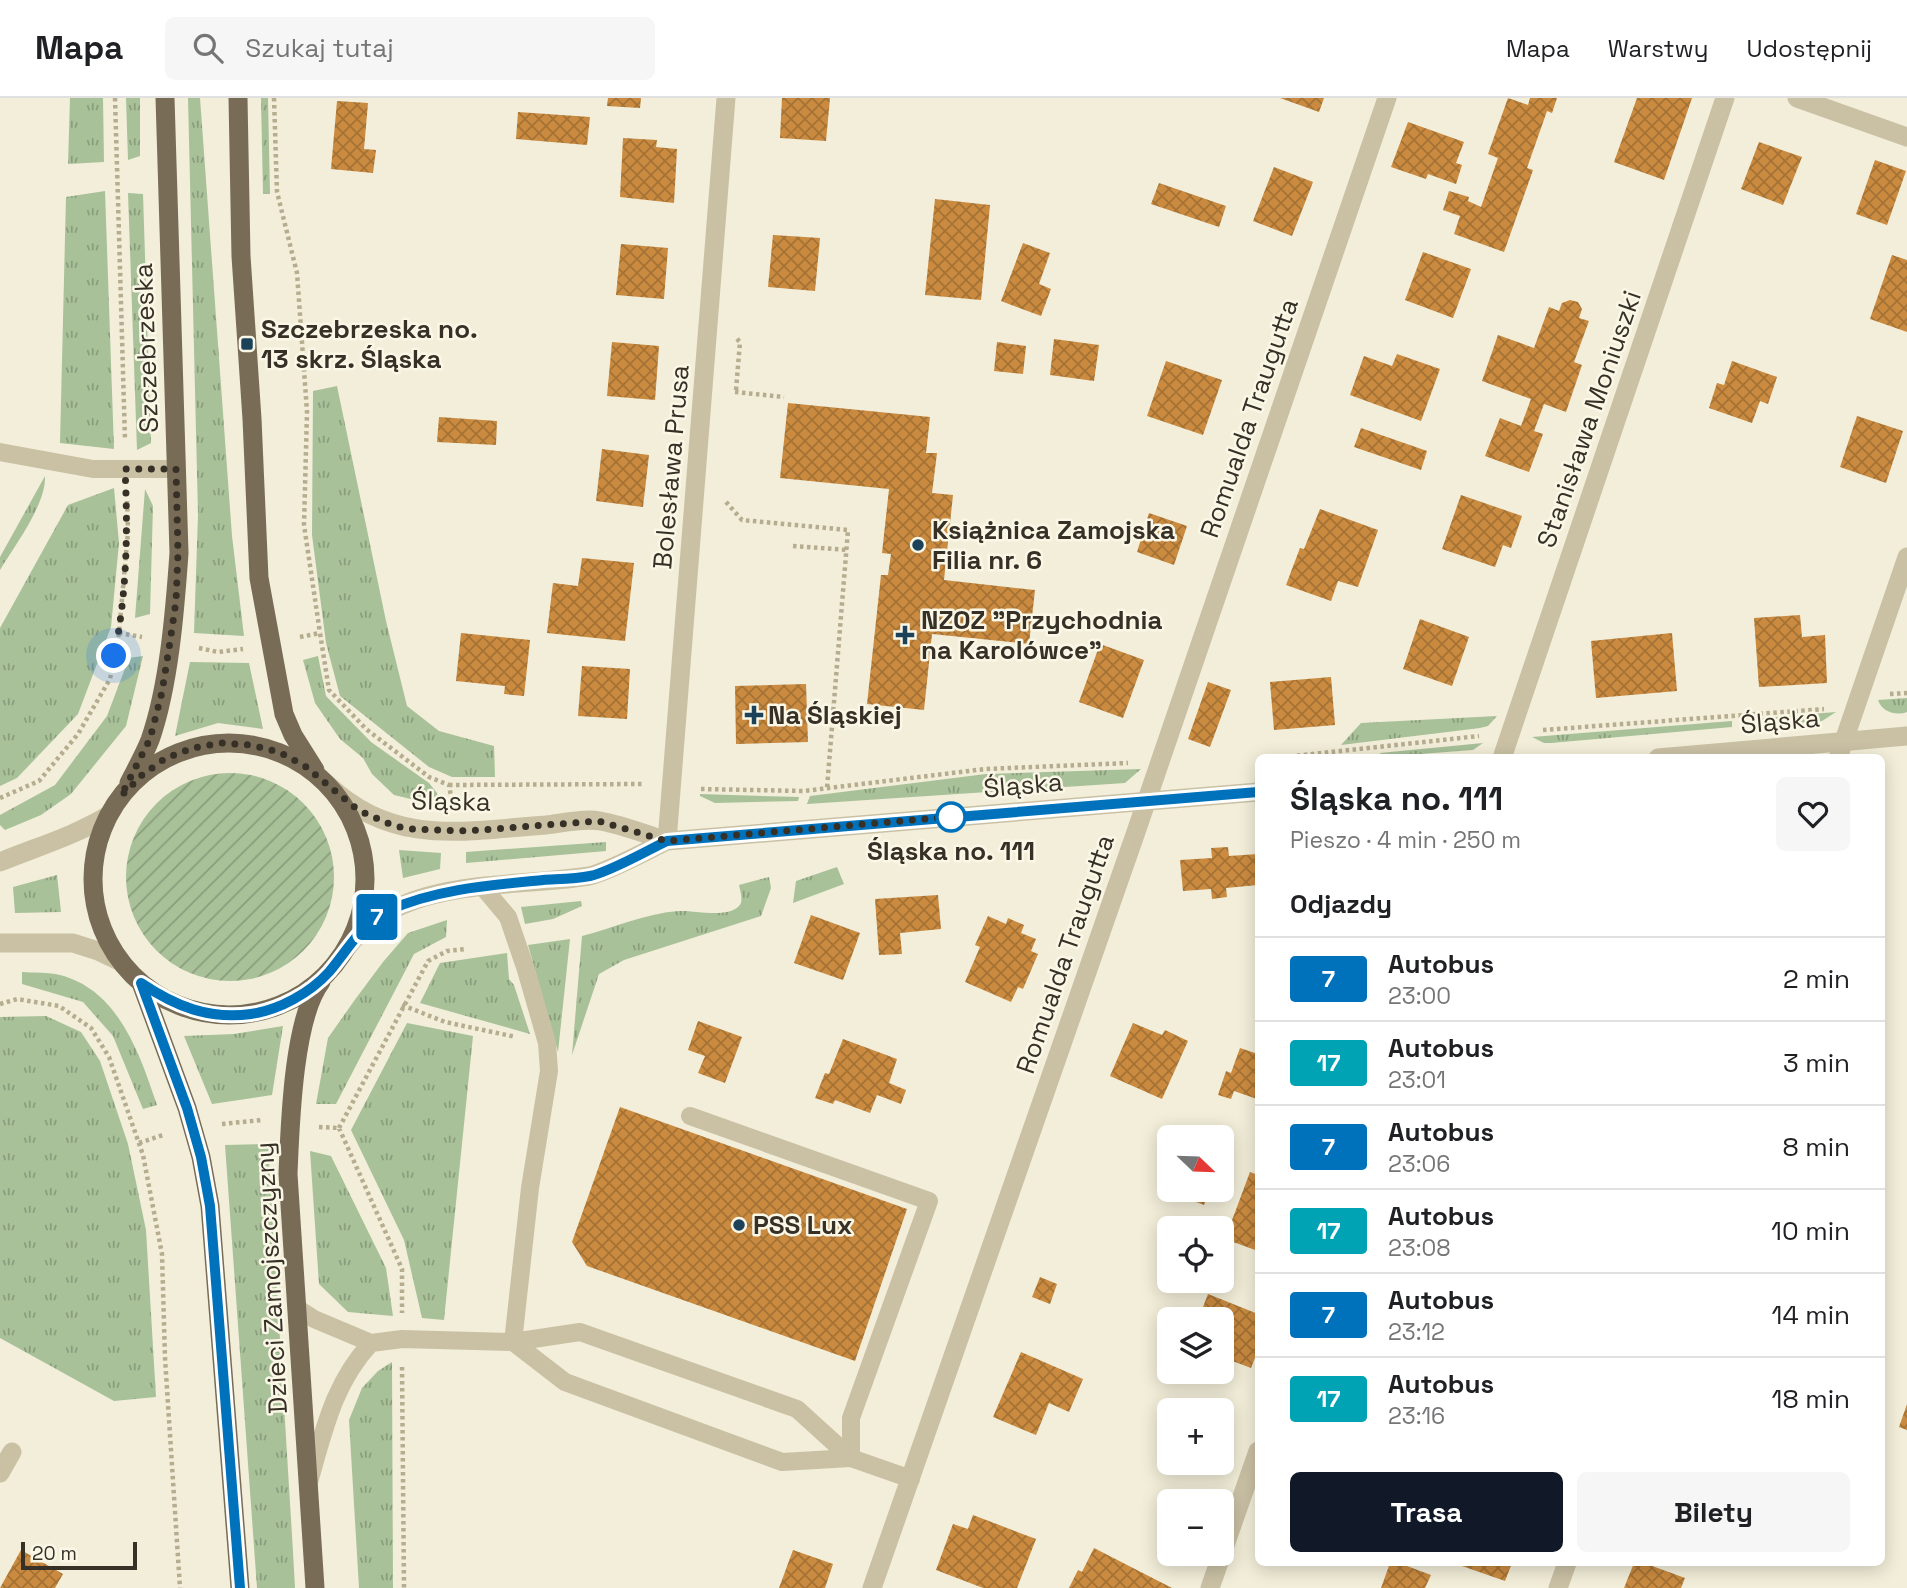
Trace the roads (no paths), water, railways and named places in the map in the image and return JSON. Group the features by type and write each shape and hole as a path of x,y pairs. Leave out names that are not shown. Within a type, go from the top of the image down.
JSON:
{"main road":[{"name":"Szczebrzeska","path":"121,796 150,739 162,692 176,601 178,553 165,98"},
{"path":"237,98 241,256 259,578 284,714 304,755 325,782 345,809 358,835 364,864 364,893 346,949 328,973 306,991 280,1006 222,1015 193,1010 166,1000 141,983 121,962 108,942 94,897 96,849 109,815 121,796 142,775 166,758 193,748 222,743 251,745 279,752 305,766 325,782"},
{"name":"Dzieci Zamojszczyzny","path":"315,1588 288,1174 291,1122 304,1023 310,1000 328,973"},
{"name":"Dzieci Zamojszczyzny","path":"141,983 187,1108 201,1157 210,1206 240,1588"}],"street":[{"name":"Bolesława Prusa","path":"667,841 726,98"},
{"name":"Romualda Traugutta","path":"872,1588 1387,98"},
{"name":"Stanisława Moniuszki","path":"1503,754 1725,98"},
{"path":"1797,98 1907,137"},
{"path":"1841,750 1907,557"},
{"name":"Śląska","path":"1750,754 1841,750 1907,736"},
{"name":"Śląska","path":"325,782 358,810 394,826 467,831 598,821 667,841"},
{"name":"Śląska","path":"346,949 363,928 386,912 429,897 482,886 593,875 667,841 1255,792"},
{"path":"0,862 60,841 109,815"},
{"path":"0,943 72,943 121,962"},
{"path":"0,1473 12,1452"},
{"path":"1210,1588 1255,1460"},
{"path":"1558,1588 1566,1566"}],"lane":[{"path":"0,452 93,469 176,469"},
{"path":"482,886 508,917 547,1043 549,1071 530,1188 513,1342"},
{"path":"690,1116 929,1200 851,1418 851,1458"},
{"path":"297,1308 314,1319 371,1343 402,1339 513,1342 580,1332 797,1409 851,1458"},
{"path":"513,1342 565,1382 782,1462 851,1458 911,1479"},
{"path":"309,1485 331,1407 355,1360 371,1343"}],"place":[{"name":"Szczebrzeska no. 13 skrz. Śląska","path":"247,344"},
{"name":"Książnica Zamojska Filia nr. 6","path":"918,545"},
{"name":"NZOZ \"Przychodnia na Karolówce\"","path":"905,635"},
{"name":"Na Śląskiej","path":"754,715"},
{"name":"Śląska no. 111","path":"951,817"},
{"name":"PSS Lux","path":"739,1225"}]}
